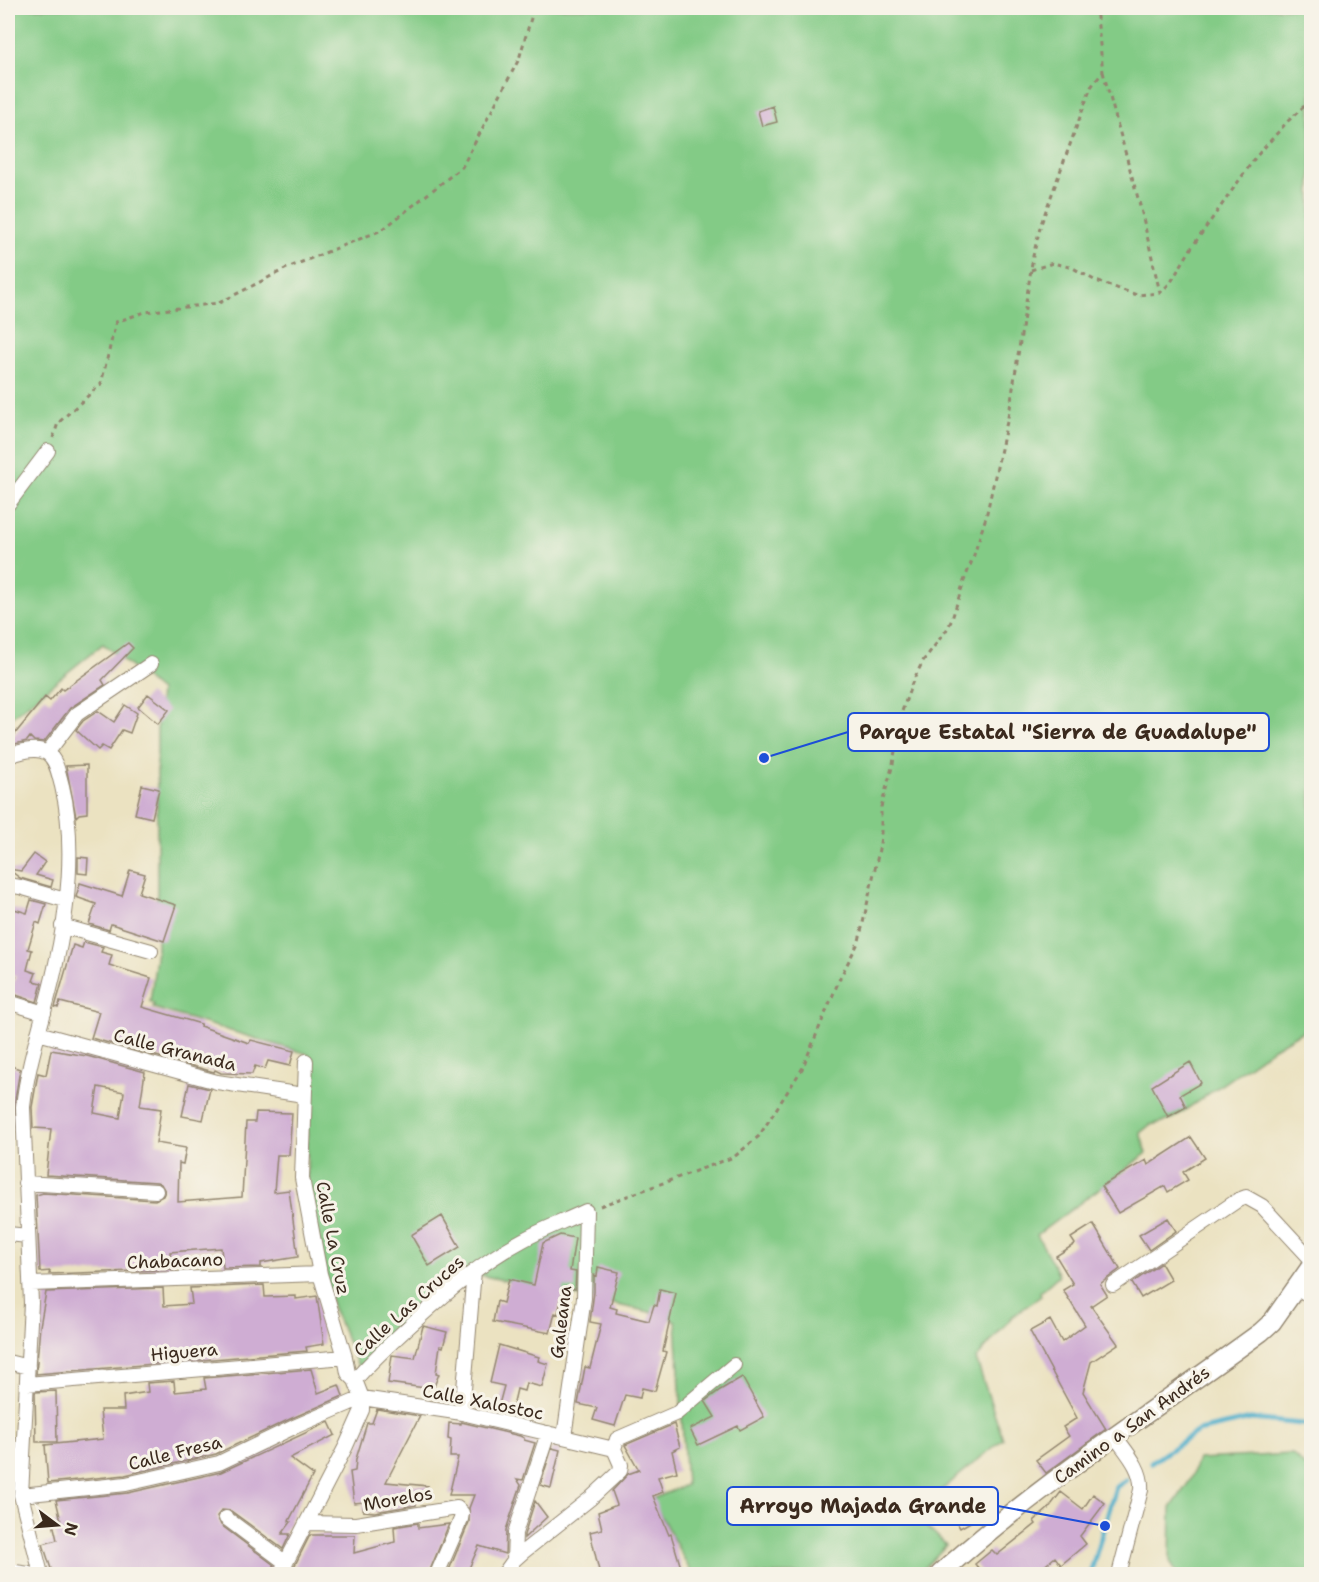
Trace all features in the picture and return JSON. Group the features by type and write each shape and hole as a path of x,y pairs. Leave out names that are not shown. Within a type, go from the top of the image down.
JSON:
{"street":[{"path":"8,504 48,451"},
{"path":"47,753 77,714 151,664"},
{"path":"8,756 31,750 47,753 53,760 63,793 70,837 62,926 55,966 26,1079 22,1107 31,1284 27,1384 14,1474 41,1575"},
{"path":"8,885 65,900"},
{"path":"62,926 151,951"},
{"path":"8,1002 44,1013"},
{"name":"Calle Granada","path":"38,1033 217,1082 304,1095"},
{"name":"Calle La Cruz","path":"306,1061 302,1178 320,1274 348,1373 355,1380"},
{"path":"25,1183 156,1191"},
{"path":"1113,1285 1238,1200 1246,1197 1262,1206 1311,1260"},
{"name":"Calle Las Cruces","path":"355,1380 402,1332 474,1270 523,1240 585,1211"},
{"name":"Galeana","path":"564,1437 584,1298 585,1211"},
{"path":"8,1234 28,1236"},
{"name":"Camino a San Andrés","path":"940,1575 1019,1508 1114,1435 1261,1332 1272,1322 1311,1264"},
{"path":"462,1413 474,1270"},
{"name":"Chabacano","path":"31,1284 320,1274"},
{"path":"1296,1287 1311,1298"},
{"name":"Higuera","path":"27,1384 345,1357"},
{"path":"8,1362 28,1367"},
{"path":"504,1575 514,1560 591,1498 620,1471 621,1465 614,1449 617,1438 677,1413 734,1365"},
{"path":"226,1518 283,1569 358,1423 362,1410 362,1398 355,1380"},
{"name":"Calle Xalostoc","path":"362,1398 462,1413 614,1449"},
{"name":"Calle Fresa","path":"21,1495 126,1484 219,1463 362,1398"},
{"path":"514,1560 516,1533 548,1433"},
{"path":"1114,1435 1138,1470 1142,1480 1119,1575"},
{"name":"Morelos","path":"307,1523 356,1524 457,1508 462,1513 461,1518 437,1575"},
{"path":"8,1570 29,1575"}],"path":[{"path":"48,451 58,423 101,384 116,322 145,312 219,303 287,268 382,230 462,166 519,59 534,8"},
{"path":"1096,8 1103,72 1141,208 1160,293"},
{"path":"585,1211 734,1157 759,1136 802,1069 840,978 859,941 879,855 881,807 893,764 900,717 912,683 952,619 986,517 1010,408 1031,270 1041,224 1091,87 1103,72"},
{"path":"1031,270 1053,263 1073,268 1096,281 1137,295 1160,293 1171,282 1192,247 1255,158 1311,99"}],"green space":[{"path":"8,8 1311,8 1311,1026 1274,1048 1171,1120 1150,1125 1140,1133 1147,1153 1037,1235 1059,1275 1040,1292 1041,1296 1013,1316 976,1359 1003,1439 914,1513 946,1545 919,1574 692,1574 652,1499 686,1485 676,1322 668,1316 461,1271 359,1368 332,1306 307,1190 308,1054 153,1008 154,1004 150,1002 157,950 157,724 160,691 103,644 8,720"},
{"path":"1292,1454 1311,1472 1311,1574 1177,1574 1170,1561 1171,1508 1191,1479 1198,1459"}],"building":[{"path":"773,106 777,122 762,126 758,111"},
{"path":"128,643 133,648 102,680 105,685 70,708 44,742 34,741 30,737 27,741 15,744 10,740 45,697 50,701 61,688 63,690"},
{"path":"148,694 169,710 158,724 138,707"},
{"path":"125,705 137,713 130,733 122,730 109,750 102,746 98,750 76,730 83,721 98,711 114,722"},
{"path":"87,765 87,813 76,817 66,766"},
{"path":"142,785 159,789 152,818 135,814"},
{"path":"34,854 45,862 36,875 53,880 51,887 20,878 8,869 21,871"},
{"path":"78,857 88,858 87,874 78,873"},
{"path":"130,870 145,874 139,893 176,905 164,941 111,924 109,930 89,924 96,904 76,897 80,883 122,896"},
{"path":"31,900 46,904 40,924 36,922 28,949 32,950 27,970 36,973 33,981 42,983 37,1002 10,993 16,976 8,975 8,907 27,913"},
{"path":"84,942 103,947 101,952 112,955 109,965 151,978 142,1007 201,1024 200,1026 249,1043 251,1040 294,1051 290,1066 268,1061 265,1069 255,1066 252,1074 221,1073 91,1038 99,1012 60,1002 58,1008 55,1007 73,945 82,948"},
{"path":"51,1050 87,1056 145,1072 140,1106 161,1109 156,1143 186,1148 183,1164 179,1163 178,1202 242,1197 246,1122 255,1122 256,1112 292,1113 289,1155 277,1155 274,1192 289,1190 298,1257 261,1263 261,1267 223,1268 221,1248 170,1252 172,1269 49,1274 50,1271 40,1272 36,1195 43,1193 155,1200 163,1196 165,1191 157,1182 46,1175 51,1129 33,1128 32,1107 38,1073 46,1075","holes":["98,1087 124,1092 120,1118 94,1113"]},
{"path":"1190,1062 1201,1083 1180,1095 1186,1107 1168,1117 1152,1086"},
{"path":"8,1065 20,1069 14,1106 15,1127 8,1127"},
{"path":"189,1084 210,1089 203,1120 182,1116"},
{"path":"1191,1137 1205,1158 1183,1172 1188,1180 1168,1192 1165,1186 1118,1213 1101,1186 1146,1160 1148,1165"},
{"path":"442,1216 460,1247 429,1266 411,1235"},
{"path":"1168,1218 1176,1231 1149,1250 1139,1235"},
{"path":"1093,1224 1120,1269 1100,1284 1107,1295 1091,1306 1118,1344 1091,1362 1083,1392 1106,1429 1046,1473 1036,1460 1069,1436 1063,1427 1077,1418 1030,1331 1050,1320 1062,1342 1085,1325 1063,1290 1073,1284 1056,1256 1075,1244 1071,1238"},
{"path":"560,1235 575,1238 570,1271 576,1272 575,1289 564,1287 558,1314 555,1313 550,1333 493,1322 497,1301 503,1303 509,1279 534,1285 543,1243"},
{"path":"1161,1263 1171,1280 1141,1298 1132,1283"},
{"path":"598,1267 619,1272 610,1307 617,1309 616,1313 649,1321 654,1305 657,1306 660,1289 676,1293 663,1351 666,1352 655,1391 642,1388 640,1398 625,1395 615,1426 593,1420 597,1408 578,1404 585,1367 590,1368 601,1324 590,1322 594,1275 597,1276"},
{"path":"264,1285 265,1297 296,1296 296,1299 317,1296 324,1344 306,1347 307,1351 36,1374 40,1326 46,1292 163,1288 164,1306 192,1304 190,1288"},
{"path":"423,1326 447,1332 443,1347 440,1346 436,1373 439,1374 433,1389 388,1383 392,1355 415,1358"},
{"path":"499,1345 539,1357 538,1361 548,1364 542,1387 526,1383 524,1391 517,1389 511,1415 497,1412 504,1386 490,1383"},
{"path":"311,1369 318,1393 339,1385 343,1396 216,1454 125,1475 48,1483 45,1445 103,1439 100,1410 124,1410 123,1396 148,1392 147,1383 174,1381 175,1392 206,1389 204,1378"},
{"path":"742,1377 764,1417 740,1430 738,1426 698,1445 690,1429 715,1417 705,1401"},
{"path":"56,1391 57,1442 36,1442 35,1392"},
{"path":"377,1409 420,1416 386,1482 428,1486 423,1499 416,1501 416,1505 375,1512 363,1511 364,1502 354,1503 350,1472 355,1471 356,1459 367,1423 372,1423"},
{"path":"329,1422 335,1435 290,1458 313,1475 289,1521 291,1522 282,1534 290,1534 283,1549 231,1511 222,1510 217,1516 221,1525 274,1565 271,1575 53,1575 43,1544 57,1540 53,1523 61,1521 56,1500 128,1493 221,1472"},
{"path":"461,1422 520,1436 524,1440 535,1443 523,1480 517,1479 521,1485 506,1530 505,1554 479,1546 466,1575 447,1575 469,1522 469,1508 474,1495 449,1495 458,1457 450,1457 449,1423 461,1424"},
{"path":"674,1424 680,1447 672,1451 677,1472 658,1477 663,1492 653,1496 669,1535 671,1534 682,1571 670,1575 600,1575 590,1532 602,1529 598,1512 617,1505 612,1491 628,1474 639,1470 625,1445"},
{"path":"552,1448 560,1450 551,1488 540,1485"},
{"path":"1061,1492 1083,1509 1093,1494 1105,1503 1080,1536 1086,1544 1061,1565 1055,1557 1034,1575 984,1575 975,1564 992,1550 997,1555 1036,1524 1034,1521 1048,1509"},
{"path":"535,1501 547,1517 524,1538 524,1535"},
{"path":"976,1503 983,1515 960,1528 953,1516"},
{"path":"418,1523 418,1528 449,1524 428,1575 290,1575 310,1535 355,1535 354,1553 395,1542 394,1527"}],"waterway":[{"path":"1151,1463 1198,1431 1251,1419 1312,1425"},
{"path":"1090,1574 1116,1487 1126,1480"}],"place":[{"name":"Parque Estatal \"Sierra de Guadalupe\"","path":"764,758"},
{"name":"Arroyo Majada Grande","path":"1105,1526"}]}
